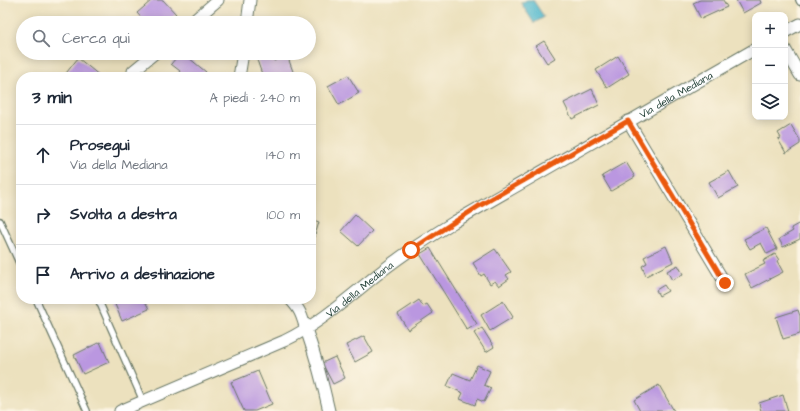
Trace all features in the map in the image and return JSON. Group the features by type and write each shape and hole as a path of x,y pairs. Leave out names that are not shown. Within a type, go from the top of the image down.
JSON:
{"street":[{"path":"199,16 218,0"},
{"path":"248,16 250,0"},
{"path":"788,30 800,24"},
{"name":"Via della Mediana","path":"120,411 284,341 306,330 328,315 380,273 441,230 479,206 752,51"},
{"path":"788,54 800,75"},
{"path":"133,71 146,60"},
{"path":"240,72 242,60"},
{"path":"628,121 725,283"},
{"path":"294,304 301,313 318,366 329,411"}],"lane":[{"path":"0,221 16,256"},
{"path":"38,304 87,411"},
{"path":"100,304 143,401"}],"water":[{"path":"527,0 533,0 544,17 534,23 521,3"}],"building":[{"path":"152,0 163,0 176,14 174,16 140,16 137,13"},
{"path":"700,0 723,0 727,7 701,19 693,3"},
{"path":"736,0 760,0 761,3 743,13"},
{"path":"544,41 555,58 547,63 536,46"},
{"path":"618,56 629,74 607,88 596,70"},
{"path":"76,60 80,60 95,72 67,72"},
{"path":"174,60 191,60 206,72 179,72 171,64"},
{"path":"257,60 289,60 293,72 261,72"},
{"path":"348,75 359,93 339,105 328,86"},
{"path":"592,89 599,105 572,119 564,103"},
{"path":"791,125 800,140 800,144 786,153 778,139 781,138 778,133"},
{"path":"626,162 635,177 611,191 602,176"},
{"path":"729,171 738,187 718,198 709,182"},
{"path":"355,215 372,231 358,246 341,231"},
{"path":"316,221 319,222 316,232"},
{"path":"800,223 800,239 783,247 779,239 793,231 791,228"},
{"path":"766,228 777,249 767,254 761,243 750,249 744,239"},
{"path":"666,246 673,262 646,276 642,266 647,263 644,257"},
{"path":"430,248 477,324 467,330 420,254"},
{"path":"495,249 511,272 506,275 509,279 499,286 495,281 490,284 484,274 481,276 473,263"},
{"path":"775,254 779,260 777,261 783,272 752,288 745,274 765,264 763,261"},
{"path":"678,265 683,274 672,280 667,271"},
{"path":"664,285 668,291 659,296 656,290"},
{"path":"419,300 423,306 427,304 433,313 408,330 398,314"},
{"path":"503,301 513,317 490,331 481,315"},
{"path":"115,304 146,304 149,309 122,321"},
{"path":"798,310 800,316 800,334 783,339 776,317"},
{"path":"482,328 494,347 486,352 474,333"},
{"path":"364,336 373,352 355,362 346,345"},
{"path":"100,342 109,362 83,374 74,355"},
{"path":"335,357 345,378 333,384 322,363"},
{"path":"477,365 490,371 484,385 491,388 484,402 477,399 475,405 460,399 463,393 447,386 453,373 470,380"},
{"path":"258,371 272,404 255,411 244,411 231,382"},
{"path":"659,385 674,411 640,411 634,400"},
{"path":"783,395 788,411 761,411 759,403"}],"route":[{"path":"411,250 479,206 628,121 725,283"}]}
